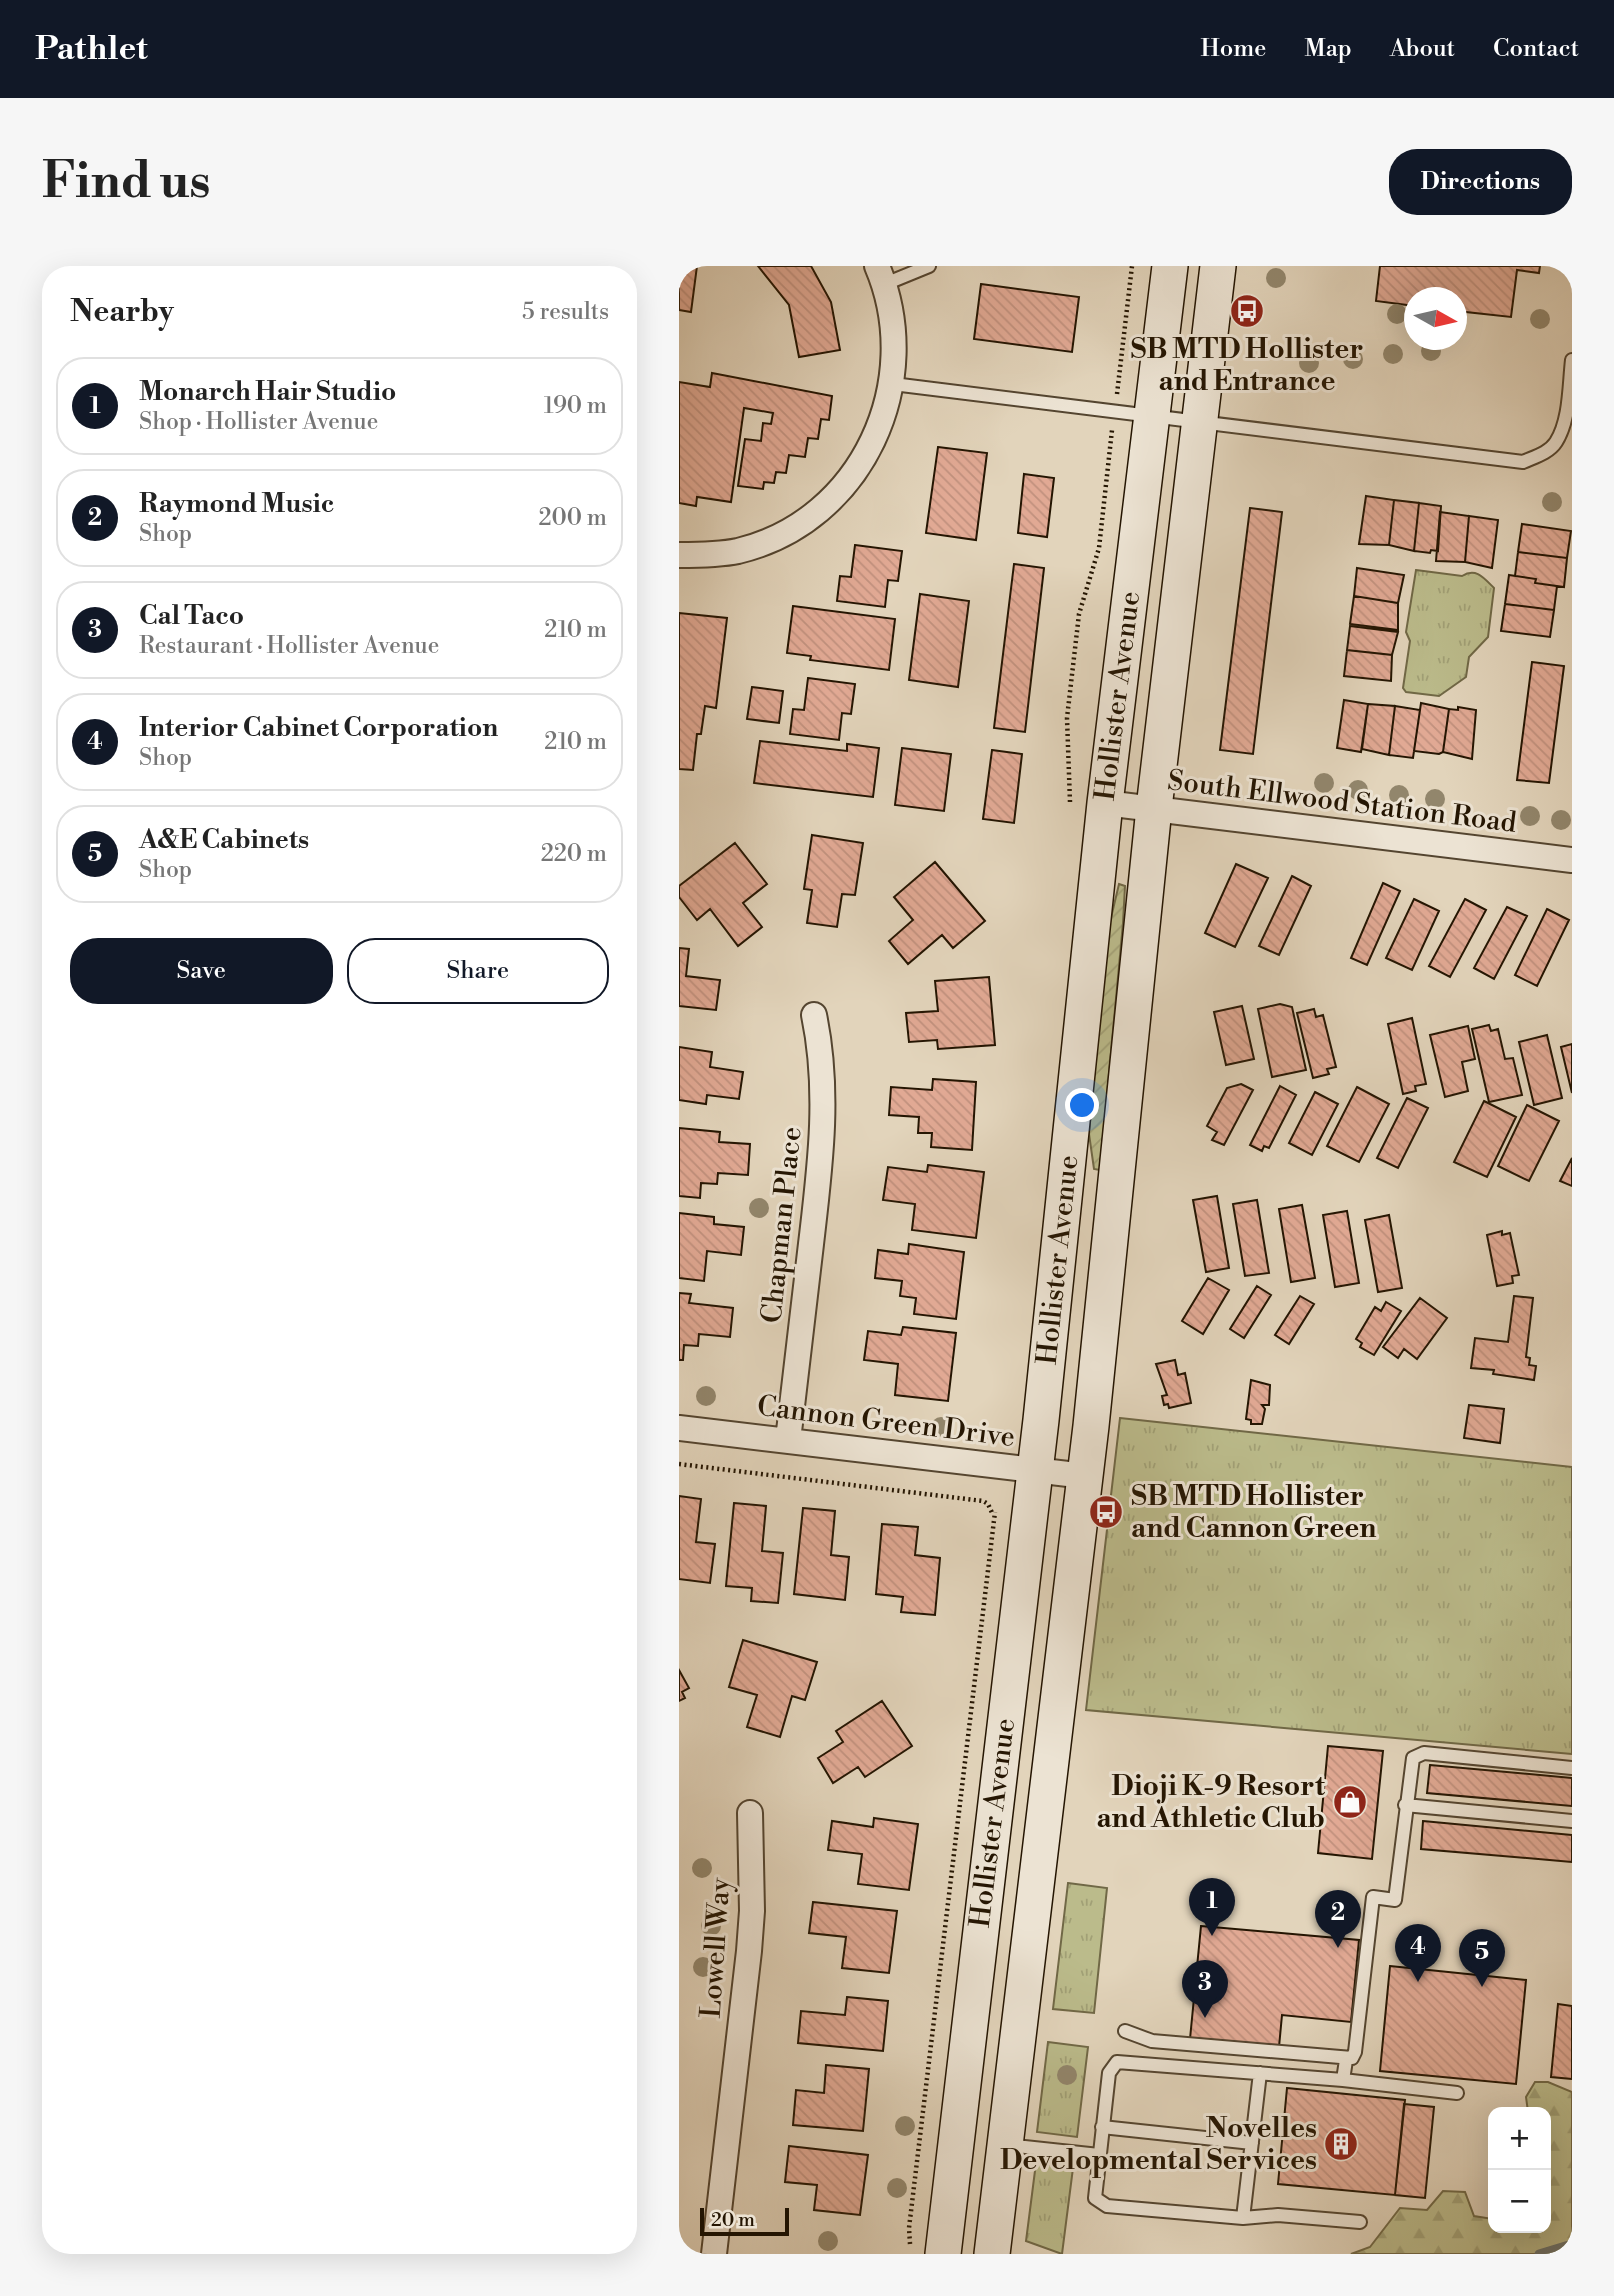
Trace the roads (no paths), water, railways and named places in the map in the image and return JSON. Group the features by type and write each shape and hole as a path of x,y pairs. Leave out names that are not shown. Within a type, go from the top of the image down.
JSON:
{"main road":[{"name":"Hollister Avenue","path":"928,2253 1034,1470 1105,803 1170,266"},
{"name":"Hollister Avenue","path":"992,2254 1085,1476 1154,808 1218,266"}],"street":[{"path":"679,555 739,550 782,533 813,514 843,485 868,451 885,415 893,384 895,350 881,275"},
{"name":"South Ellwood Station Road","path":"1105,803 1572,860"},
{"name":"Chapman Place","path":"788,1440 822,1161 823,1098 820,1045 814,1015"},
{"name":"Cannon Green Drive","path":"679,1427 1085,1476"},
{"name":"Lowell Way","path":"714,2254 749,1951 750,1813"}],"lane":[{"path":"881,275 929,266"},
{"path":"893,384 1523,462 1542,454 1555,443 1565,415 1572,360"},
{"path":"1125,2032 1152,2041 1346,2060 1352,2058 1355,2052 1373,1897 1395,1900 1410,1763 1417,1754 1572,1768"},
{"path":"1405,1805 1572,1821"},
{"path":"1343,2080 1346,2060"},
{"path":"1360,2222 1278,2215 1243,2218 1100,2203 1094,2191 1109,2073 1117,2062 1343,2080 1457,2093"},
{"path":"1243,2218 1260,2073"},
{"path":"1103,2127 1252,2143"},
{"path":"1007,2144 1099,2155"}],"waterway":[{"path":"1539,2254 1572,2244"}],"place":[{"name":"SB MTD Hollister and Entrance","path":"1247,311"},
{"name":"SB MTD Hollister and Cannon Green","path":"1106,1512"},
{"name":"Dioji K-9 Resort and Athletic Club","path":"1350,1802"},
{"name":"Monarch Hair Studio","path":"1212,1936"},
{"name":"Raymond Music","path":"1338,1948"},
{"name":"Interior Cabinet Corporation","path":"1418,1982"},
{"name":"A&E Cabinets","path":"1482,1987"},
{"name":"Cal Taco","path":"1205,2018"},
{"name":"Novelles Developmental Services","path":"1341,2144"}]}
